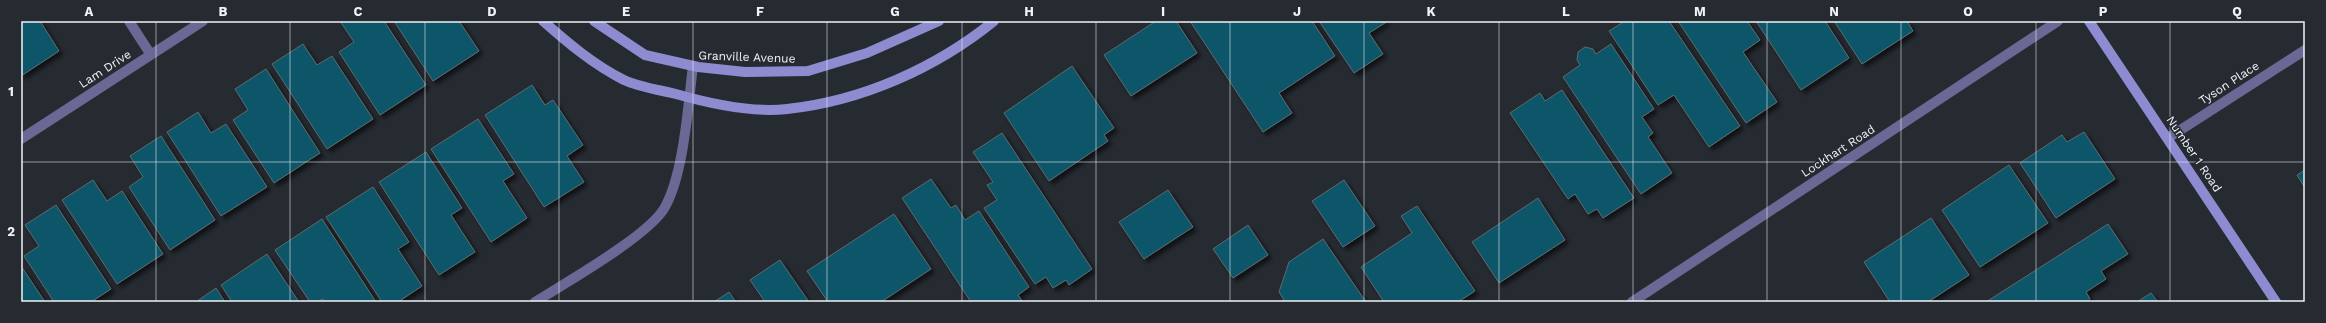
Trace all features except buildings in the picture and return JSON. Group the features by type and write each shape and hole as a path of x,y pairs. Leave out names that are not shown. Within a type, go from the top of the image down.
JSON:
{"street":[{"path":"129,21 151,55"},
{"name":"Lam Drive","path":"21,139 203,21"},
{"path":"543,21 601,67 626,80 689,98 744,108 786,109 861,94 928,65 994,21"},
{"path":"594,21 645,54 693,66"},
{"name":"Granville Avenue","path":"535,302 615,250 655,220 665,208 671,195 684,140 693,66 745,72 808,72 867,53 939,21"},
{"name":"Lockhart Road","path":"1632,302 2058,21"},
{"name":"Number 1 Road","path":"2089,21 2276,302"},
{"name":"Tyson Place","path":"2168,138 2305,50"}]}
